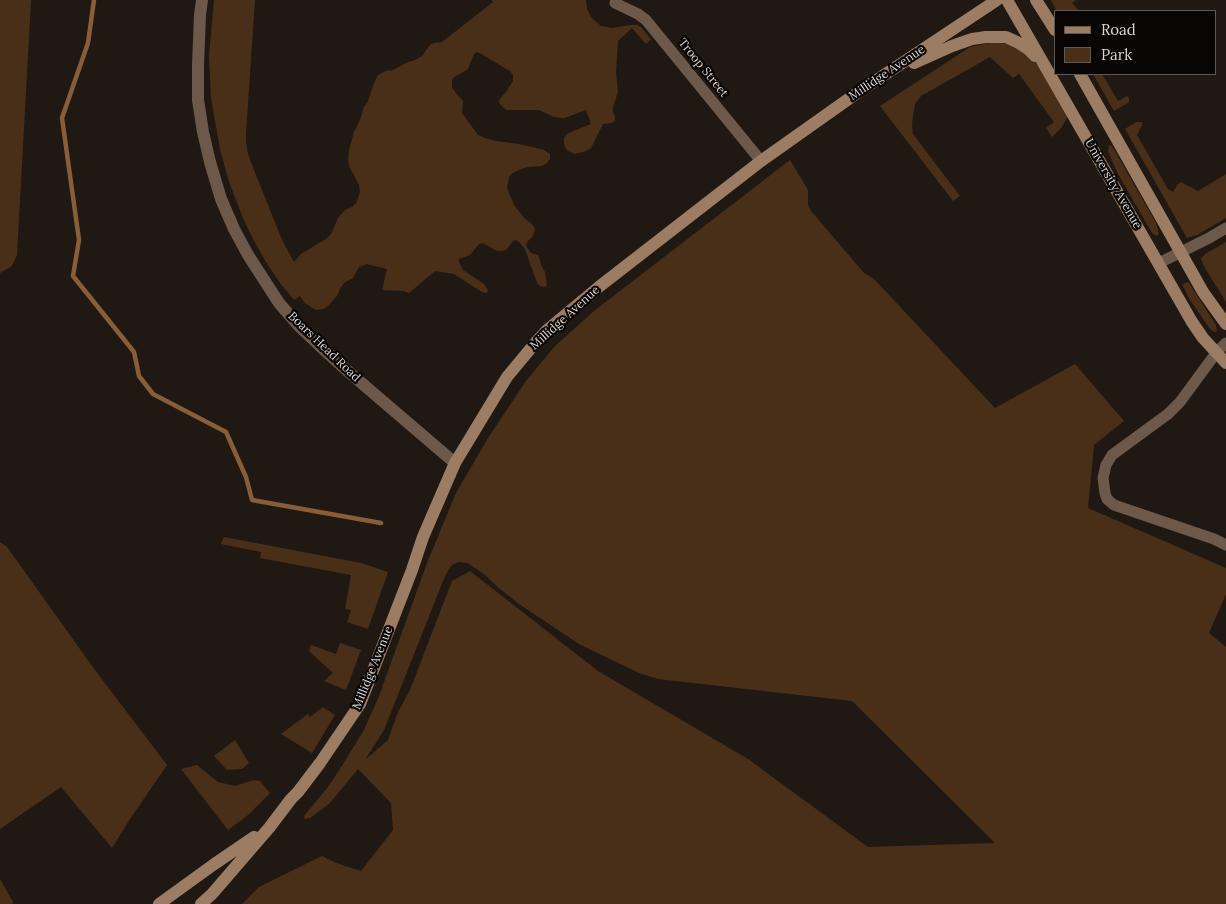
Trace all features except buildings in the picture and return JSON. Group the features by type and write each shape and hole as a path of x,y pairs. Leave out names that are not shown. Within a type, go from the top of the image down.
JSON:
{"main road":[{"name":"Millidge Avenue","path":"201,904 212,894 269,828 320,763 360,704 423,537 455,463 507,377 531,348 547,330 600,286 761,160 997,0"},
{"name":"University Avenue","path":"1007,0 1192,322 1203,338 1226,363"},
{"path":"1036,0 1054,28"},
{"path":"877,80 952,46 972,39 986,37 1006,38 1017,42 1028,49 1046,67"},
{"name":"University Avenue","path":"1081,75 1204,292 1226,324"},
{"name":"Millidge Avenue","path":"159,904 269,828"}],"street":[{"name":"Boars Head Road","path":"202,0 198,100 210,162 221,199 234,229 274,296 299,326 321,348 455,463"},
{"name":"Troop Street","path":"615,3 646,20 761,160"},
{"path":"1158,263 1226,228"},
{"path":"1226,343 1216,353 1180,402 1168,414 1112,455 1104,470 1103,487 1107,499 1114,505 1214,539 1226,545"}],"green space":[{"path":"0,0 31,0 17,255 12,266 0,273"},
{"path":"214,0 255,0 246,142 248,154 282,240 294,262 301,254 326,239 331,234 338,218 345,210 357,202 360,192 359,185 349,166 349,150 354,132 378,75 422,56 430,45 442,42 493,2 492,0 586,0 587,9 591,17 601,26 612,28 637,25 651,39 646,44 632,28 618,41 616,72 618,92 613,107 615,120 612,123 603,124 591,148 575,154 568,151 565,147 564,138 567,134 591,124 586,110 561,118 539,110 507,110 500,104 499,100 513,81 513,75 510,71 478,52 473,56 468,69 453,78 452,87 463,101 462,113 478,135 496,141 544,150 550,154 550,159 542,166 527,167 512,173 509,177 507,188 514,205 535,229 533,236 526,246 531,253 539,257 545,272 547,285 545,287 537,283 525,249 519,242 513,241 506,250 501,251 497,251 483,243 479,244 470,255 459,259 459,262 463,270 484,284 488,290 487,293 482,292 454,274 435,271 409,293 382,290 387,269 367,264 359,267 353,278 344,283 337,296 328,306 324,309 316,310 305,303 300,296 294,300 280,283 253,239 229,182 220,149 211,98 209,56"},
{"path":"1051,0 1076,0 1072,3 1078,10 1056,10"},
{"path":"993,42 1011,44 1027,54 1042,70 1068,116 1062,127 1052,137 1046,128 1054,122 1019,74 1013,78 990,57 921,96 915,104 912,125 913,134 960,196 953,201 880,106 970,47"},
{"path":"1094,75 1103,75 1118,101 1127,96 1129,98 1129,102 1114,111"},
{"path":"1136,122 1143,123 1137,135 1168,189 1173,192 1181,182 1198,191 1226,174 1226,218 1197,235 1187,238 1125,129"},
{"path":"1109,145 1112,146 1156,223 1159,234 1156,236 1152,233 1117,172 1108,151"},
{"path":"790,160 808,190 808,205 811,211 864,273 874,279 995,408 1075,364 1124,421 1094,445 1088,508 1226,568 1226,594 1209,633 1226,647 1226,904 242,904 259,887 322,856 336,863 361,871 393,830 391,803 358,769 329,804 310,818 305,819 304,816 328,787 364,730 379,696 427,563 456,493 488,438 526,381 555,346 594,311","holes":["458,562 468,563 519,604 579,644 639,673 658,679 852,701 995,843 868,847 748,759 598,671 470,571 452,581 410,690 398,712 388,740 365,760 384,730 445,576 451,566"]},
{"path":"1226,242 1226,302 1201,259 1205,254"},
{"path":"1187,282 1216,325 1217,331 1215,332 1210,329 1190,300 1183,286"},
{"path":"224,537 361,563 388,572 368,629 347,622 351,610 345,609 351,575 260,558 261,552 221,544"},
{"path":"0,542 7,547 92,666 167,765 112,848 61,787 0,829"},
{"path":"340,643 361,650 346,690 324,681 333,673 309,651 311,645 336,654"},
{"path":"323,707 335,715 312,753 281,734 308,714 310,717"},
{"path":"235,740 249,763 242,769 227,770 214,756"},
{"path":"197,765 218,782 235,786 254,780 260,781 270,793 248,815 228,830 181,769"},
{"path":"0,879 13,902 12,904 0,904"}],"waterway":[{"path":"94,0 88,43 62,118 79,240 73,276 134,352 139,376 153,394 226,432 246,477 252,500 381,523"}]}
